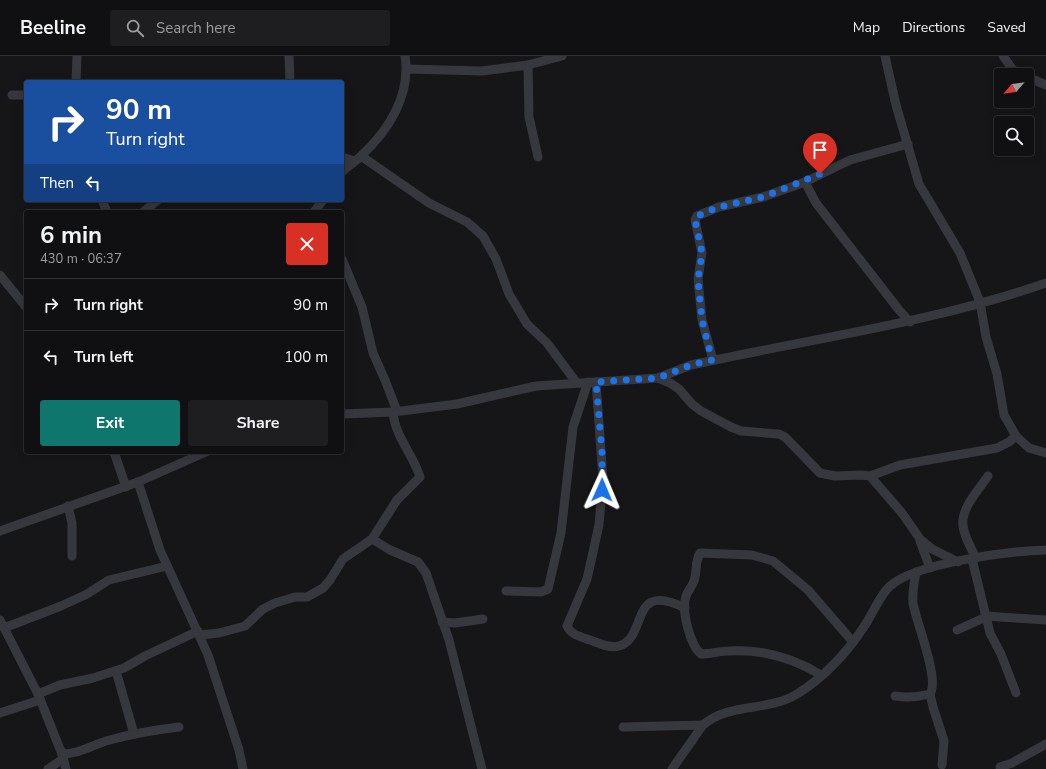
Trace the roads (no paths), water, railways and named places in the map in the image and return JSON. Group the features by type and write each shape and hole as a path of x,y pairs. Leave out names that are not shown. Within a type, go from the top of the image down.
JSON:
{"street":[{"path":"76,80 77,56"},
{"path":"289,56 290,80"},
{"path":"344,170 358,159 382,133 399,107 408,70 405,56"},
{"path":"408,70 482,70 528,65 562,56"},
{"path":"885,56 896,105 923,193 960,253 980,302 986,337 996,374 1004,415 1016,436 1029,448 1046,453"},
{"path":"1003,56 1012,68"},
{"path":"528,65 529,117 538,158"},
{"path":"1034,80 1046,85"},
{"path":"12,95 24,95"},
{"path":"712,360 702,320 698,280 702,253 695,220 697,216 707,211 763,197 805,182 850,160 908,144"},
{"path":"344,157 358,159 429,203 467,222 483,236 496,259 509,294 527,324 547,343 576,382"},
{"path":"805,182 816,203 910,322"},
{"path":"146,210 156,202"},
{"path":"0,714 60,686 116,671 199,633 220,633 245,626 263,609 287,598 312,595 330,580 344,559 372,539 397,500 417,482 420,477 397,431 394,422 395,412 386,380 373,353 362,307 344,264"},
{"path":"0,275 24,305"},
{"path":"344,414 395,412 457,404 536,386 576,382 658,378 691,365 712,360 910,322 1046,283"},
{"path":"658,378 679,389 692,404 701,411 731,427 741,431 779,434 785,437 820,473 835,476 861,474 870,476 900,465 996,448 1010,442 1016,436"},
{"path":"506,591 541,592 548,589 562,533 573,427 592,382"},
{"path":"592,382 603,478 599,525 587,579 567,626 568,630 576,635 614,647 620,646 629,640 646,606 655,600 666,600 685,608"},
{"path":"115,454 126,486"},
{"path":"0,531 138,482 201,454"},
{"path":"870,476 902,513 920,540 930,568"},
{"path":"988,476 969,506 963,519 963,525 974,558 990,633 1001,654 1016,693"},
{"path":"138,482 167,566 199,633 236,743 243,769"},
{"path":"68,506 72,523 72,556"},
{"path":"372,539 421,565 428,579 449,640 482,769"},
{"path":"920,540 938,553 958,562"},
{"path":"672,769 703,725 710,719 735,709 769,704 796,695 821,675 863,630 888,589 897,580 930,568 974,558 997,554 1046,550"},
{"path":"821,675 801,663 776,655 740,650 701,654 693,645 687,625 685,608 686,595 692,586 697,558 700,553 752,555 773,561 808,590 853,642"},
{"path":"66,769 63,756 39,697 2,624 61,606 87,594 109,580 167,566"},
{"path":"916,572 913,591 914,604 928,655 932,680 930,694 944,741 942,765"},
{"path":"957,630 986,616 1046,620"},
{"path":"442,622 455,623 483,619"},
{"path":"116,671 134,734"},
{"path":"895,696 912,698 930,694"},
{"path":"623,727 703,725"},
{"path":"48,769 63,756 100,743 134,734 179,728"},
{"path":"1000,767 1012,763 1046,744"}]}
